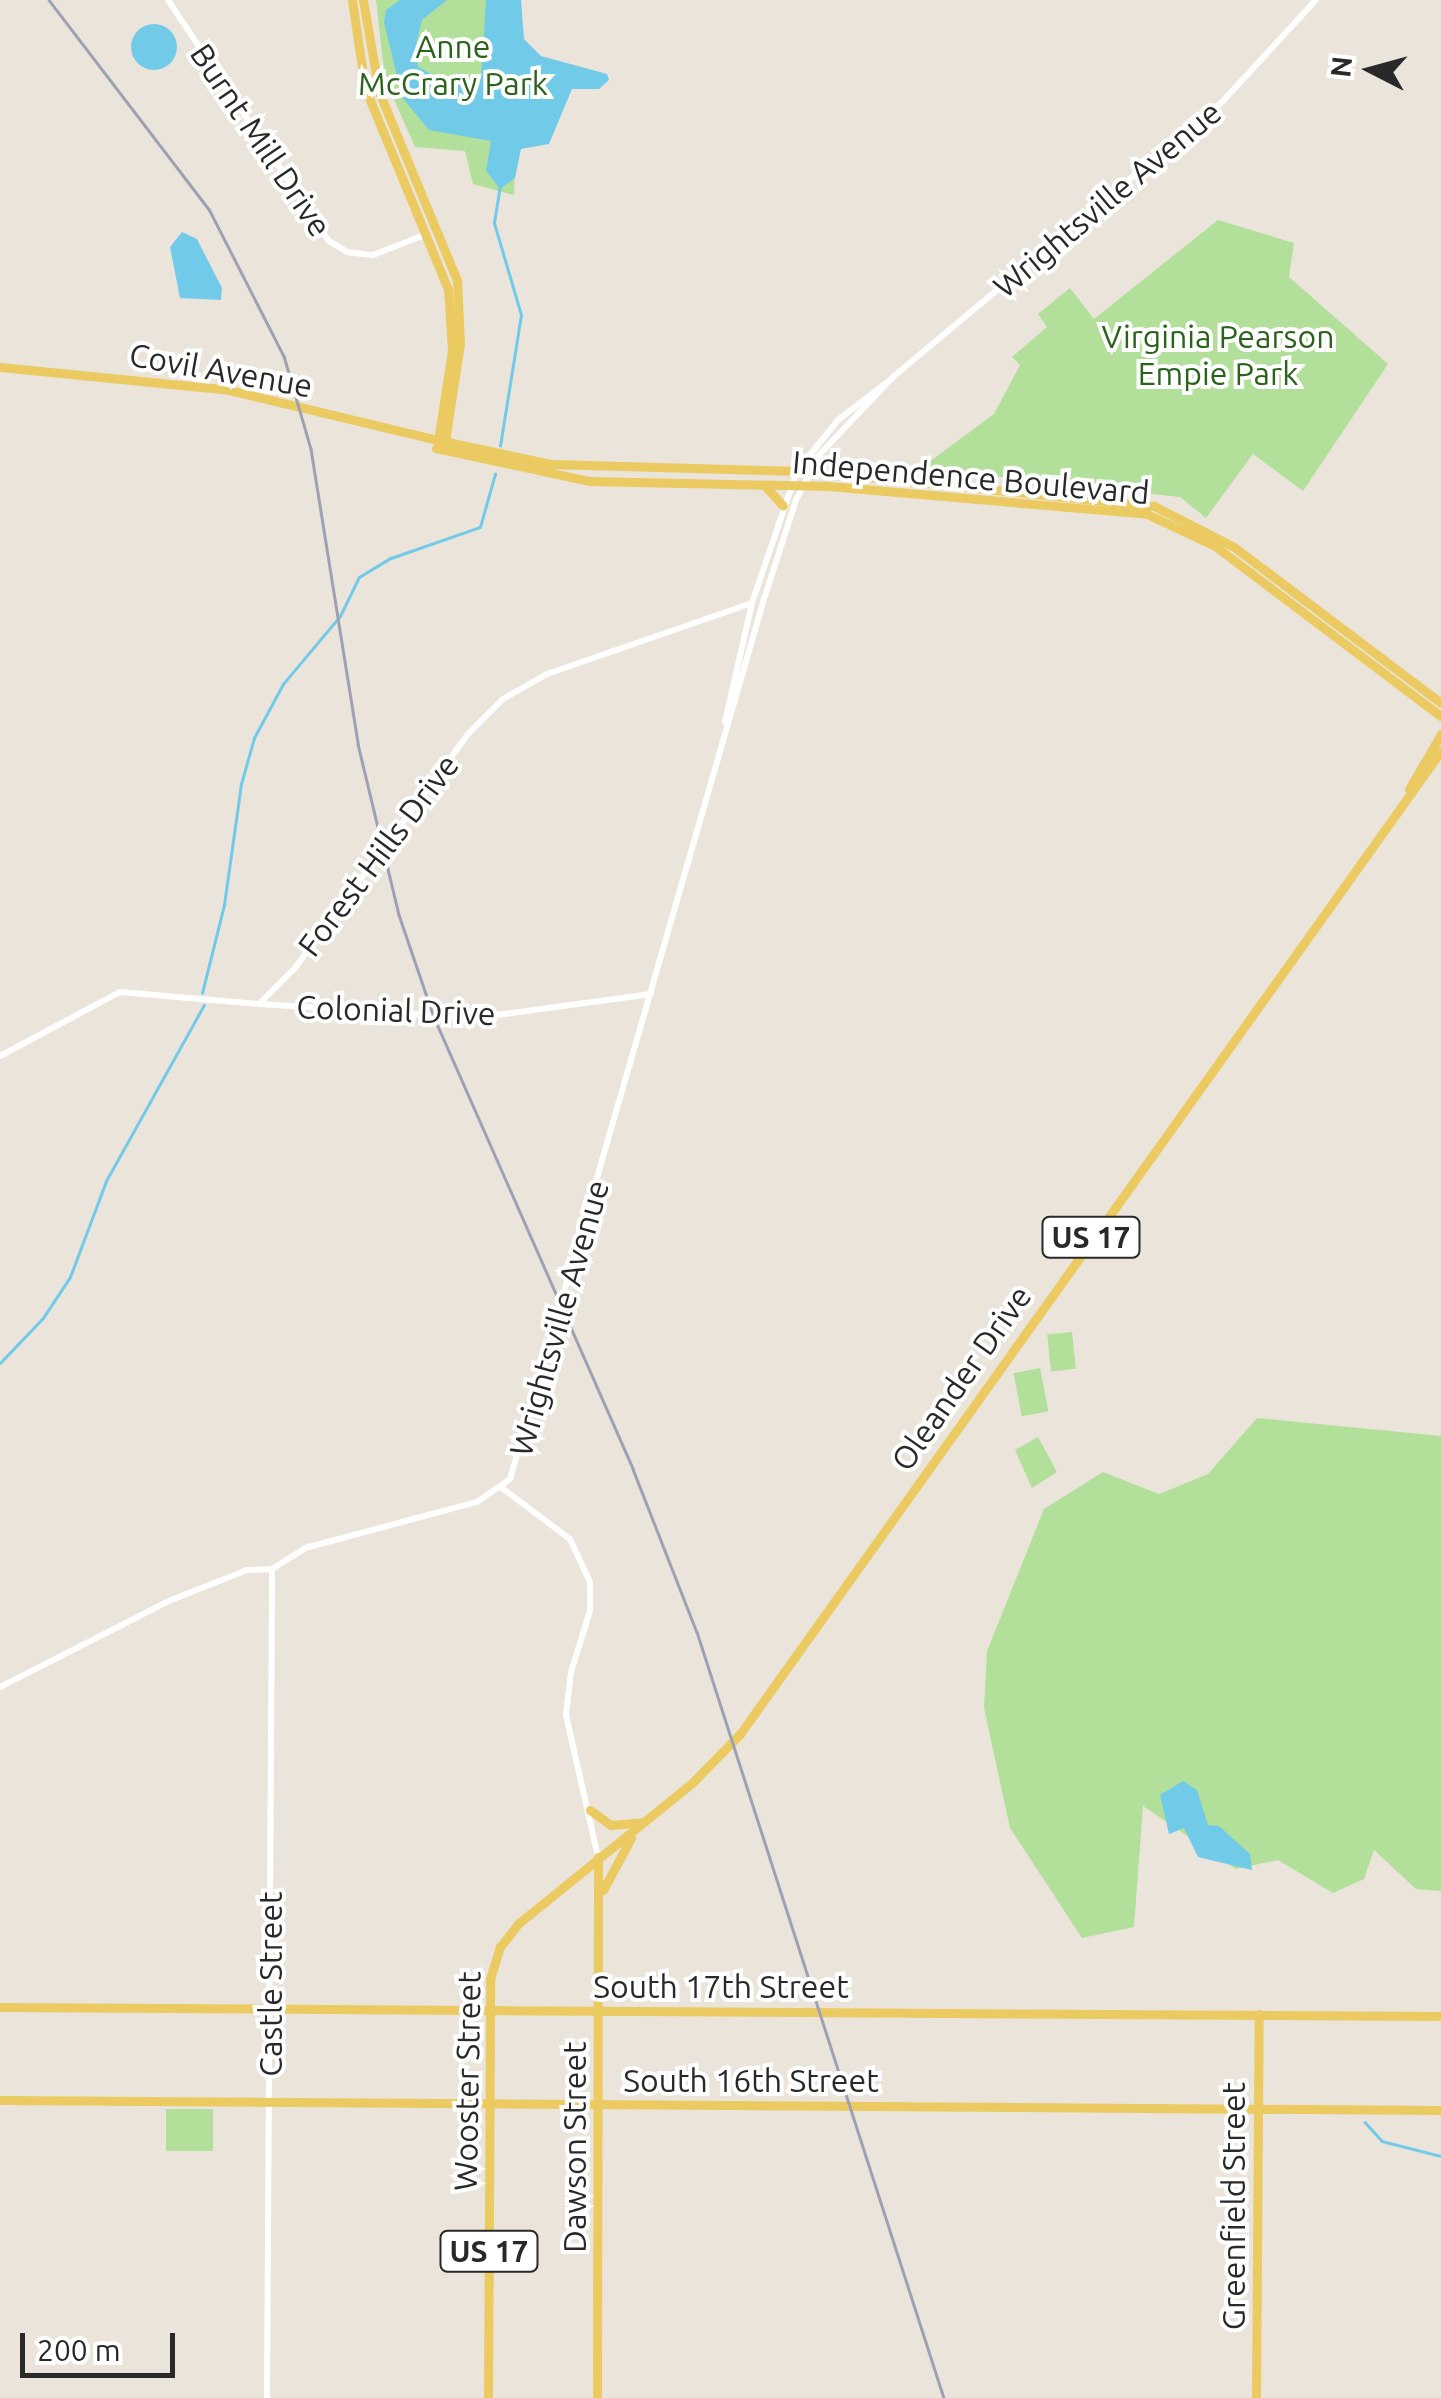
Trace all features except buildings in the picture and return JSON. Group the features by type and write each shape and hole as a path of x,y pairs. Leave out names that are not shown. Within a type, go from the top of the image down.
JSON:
{"main road":[{"path":"352,0 365,88 446,279 453,326 439,445"},
{"path":"363,0 378,92 457,280 460,343 439,445"},
{"name":"Covil Avenue","path":"0,366 230,390 439,445"},
{"name":"Independence Boulevard","path":"439,445 550,464 798,471 1095,496 1165,509 1234,547 1441,703"},
{"name":"Independence Boulevard","path":"439,445 589,481 797,485 1105,508 1170,521 1215,546 1441,716"},
{"path":"754,484 776,491 783,506"},
{"name":"Oleander Drive","path":"500,1947 594,1860 646,1822 748,1724 1408,789 1441,734"},
{"name":"Oleander Drive","path":"1408,789 1441,751"},
{"path":"590,1810 611,1825 646,1822"},
{"name":"US 17","path":"600,1900 635,1831"},
{"name":"Dawson Street","path":"594,1860 600,1900 597,2398"},
{"path":"571,1880 590,1880 600,1900"},
{"name":"Wooster Street","path":"488,2398 489,2009 500,1947"},
{"name":"South 17th Street","path":"0,2006 1441,2016"},
{"name":"Greenfield Street","path":"1256,2398 1259,2014"},
{"name":"South 16th Street","path":"0,2100 1441,2110"}],"street":[{"name":"Burnt Mill Drive","path":"168,0 334,246 378,254 428,234"},
{"name":"Wrightsville Avenue","path":"0,1687 94,1635 247,1570 272,1569 305,1548 477,1502 502,1488 520,1455 798,471 823,434 1208,114 1316,0"},
{"name":"Wrightsville Avenue","path":"724,734 752,603 783,506 886,383"},
{"name":"Forest Hills Drive","path":"259,1004 294,968 468,734 503,699 547,674 752,603"},
{"path":"0,1056 120,992 259,1004"},
{"name":"Colonial Drive","path":"259,1004 474,1018 652,994"},
{"name":"Dawson Street","path":"502,1488 570,1539 590,1582 590,1611 570,1672 566,1715 596,1837 594,1860"},
{"name":"Castle Street","path":"267,2398 272,1569"}],"green space":[{"name":"Anne McCrary Park","path":"376,0 521,0 514,195 473,184 465,151 415,147 385,79"},
{"name":"Virginia Pearson Empie Park","path":"1218,220 1294,243 1289,277 1388,364 1303,491 1253,454 1206,518 1180,497 921,468 994,414 1020,365 1012,357 1047,327 1038,314 1070,288 1094,319"},
{"path":"1072,1332 1076,1369 1051,1371 1047,1335"},
{"path":"1040,1368 1048,1411 1022,1416 1013,1373"},
{"path":"1257,1418 1441,1436 1441,1891 1416,1889 1374,1850 1364,1879 1333,1893 1278,1860 1236,1869 1143,1806 1134,1927 1082,1938 1010,1828 984,1708 987,1651 1044,1509 1103,1472 1159,1494 1208,1474"},
{"path":"1038,1437 1057,1472 1032,1488 1015,1450"},
{"path":"166,2109 213,2109 213,2151 166,2151"}],"water":[{"name":"Anne McCrary Park","path":"400,0 447,0 422,20 415,49 418,67 443,80 481,79 486,0 521,0 524,39 541,56 607,74 609,80 599,89 572,89 549,144 521,149 515,178 500,189 486,171 491,141 429,130 402,97 384,22 386,10"},
{"path":"154,24 170,31 177,47 170,63 154,70 138,63 131,47 138,31"},
{"path":"182,232 197,239 222,288 221,300 180,298 170,247"},
{"path":"1183,1781 1197,1790 1208,1825 1219,1826 1250,1854 1252,1870 1198,1857 1184,1828 1169,1834 1160,1795"}],"waterway":[{"path":"500,185 494,223 521,315 500,446"},
{"path":"202,993 224,905 241,784 254,738 283,684 340,616 359,577 391,558 480,527 495,474"},
{"path":"0,1363 43,1318 70,1277 106,1181 204,1005"},
{"path":"1365,2122 1382,2141 1441,2156"}],"railway":[{"path":"49,0 209,209 284,356 311,449 358,744 399,915 434,1017 633,1469 697,1632 944,2398"}]}
